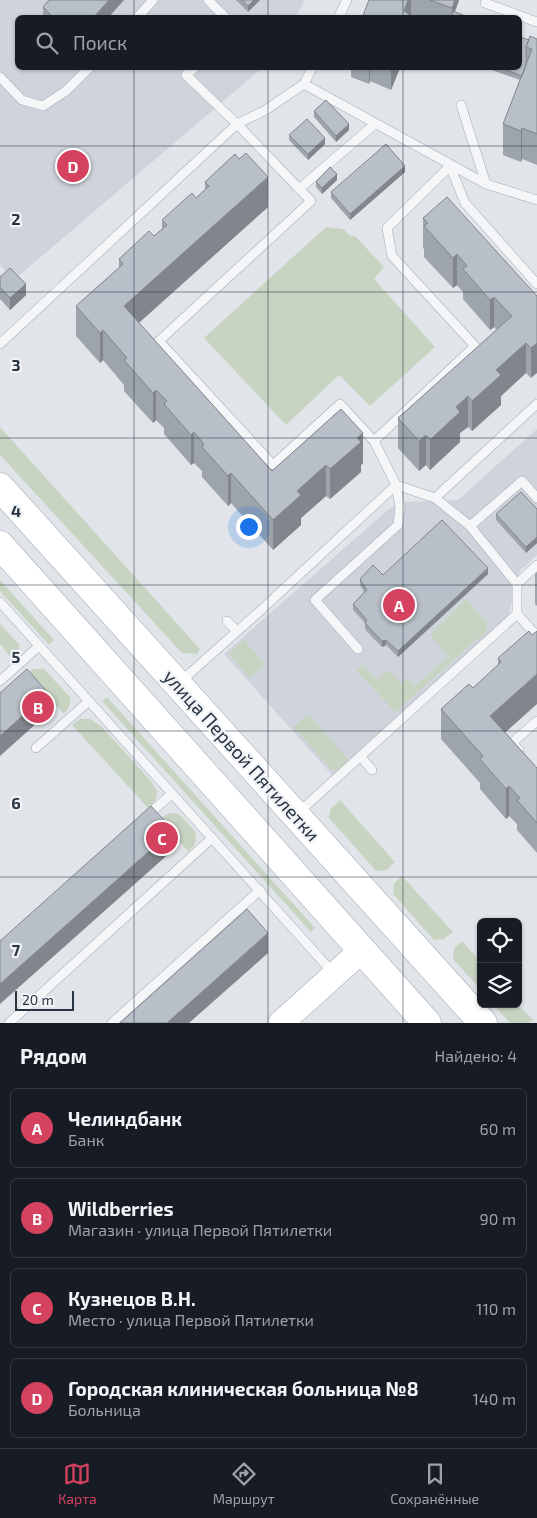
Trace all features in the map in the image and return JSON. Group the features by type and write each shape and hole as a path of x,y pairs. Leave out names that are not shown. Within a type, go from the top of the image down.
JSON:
{"main road":[{"name":"улица Первой Пятилетки","path":"0,487 483,1023"},
{"path":"0,545 427,1023"},
{"path":"362,950 392,923"}],"street":[{"path":"281,1023 362,950"}],"lane":[{"path":"140,15 153,0"},
{"path":"208,0 223,15"},
{"path":"340,15 347,0"},
{"path":"485,3 518,15"},
{"path":"522,17 537,22"},
{"path":"0,77 22,100 43,106 66,91 87,70"},
{"path":"192,70 186,76 237,124 311,201 159,341 273,465 340,404 374,441 396,485 400,507 398,526 315,600 358,649"},
{"path":"0,344 237,124 264,111 304,84 311,70"},
{"path":"304,84 450,166 486,184 537,200"},
{"path":"462,105 486,184"},
{"path":"299,189 375,124"},
{"path":"450,166 465,203 537,284"},
{"path":"374,441 475,346 392,256 387,228 450,166"},
{"path":"435,498 537,404"},
{"path":"470,526 522,481 537,498"},
{"path":"396,485 435,498 470,526 517,584 517,614 537,636"},
{"path":"178,684 396,485"},
{"path":"517,584 537,566"},
{"path":"0,602 260,890 334,975"},
{"path":"296,815 517,614"},
{"path":"227,621 237,631"},
{"path":"0,681 39,646"},
{"path":"36,748 89,701"},
{"path":"525,757 512,743 537,721"},
{"path":"361,757 372,770"},
{"path":"137,824 172,794"},
{"path":"10,1023 212,838"},
{"path":"112,1023 260,890"}],"shaded area":[{"path":"0,0 304,0 297,15 15,15 15,70 260,70 14,280 0,265"},
{"path":"537,429 537,555 520,571 508,617 333,776 224,654 390,508 407,502 458,500"}],"green space":[{"path":"326,227 343,229 351,236 355,236 384,267 374,279 435,347 370,406 339,375 286,425 204,338"},
{"path":"0,427 200,649 197,654 182,653 0,455"},
{"path":"0,580 54,640 49,645 0,591"},
{"path":"466,599 487,623 487,631 452,661 430,635"},
{"path":"0,624 19,644 20,656 15,662 0,644"},
{"path":"244,640 265,664 250,678 229,654"},
{"path":"448,657 452,662 395,712 356,670 363,664 377,680 389,670 401,683 407,678 415,686"},
{"path":"33,669 44,669 71,698 68,709 64,714 27,674"},
{"path":"107,697 315,928 311,932 102,701"},
{"path":"309,714 347,758 347,764 339,771 332,770 293,727"},
{"path":"80,719 90,719 101,726 151,781 157,791 156,800 148,808 72,725"},
{"path":"340,800 395,862 387,870 376,871 329,818 331,808"},
{"path":"171,813 179,814 195,831 196,840 194,846 188,851 159,820"},
{"path":"402,876 453,932 444,939 434,940 393,894 394,883"},
{"path":"462,941 477,958 477,986 453,959 454,948"},
{"path":"497,1008 522,1008 533,1020 529,1023 510,1023"}],"building":[{"path":"49,0 109,0 96,15 51,15 43,7"},
{"path":"242,0 254,0 248,6"},
{"path":"369,0 408,0 404,11 408,15 363,15"},
{"path":"430,0 455,0 452,8"},
{"path":"453,11 463,15 452,15"},
{"path":"530,36 537,39 537,134 522,128 521,131 503,124 532,49 526,47"},
{"path":"522,38 529,40 526,47 526,65 522,76 506,70 522,70"},
{"path":"326,100 349,124 336,136 314,111"},
{"path":"307,119 325,138 308,154 289,135"},
{"path":"386,144 405,166 350,214 331,192"},
{"path":"246,153 268,177 124,306 272,471 341,409 363,433 357,438 361,442 330,469 326,465 297,491 301,495 273,520 231,473 228,476 202,447 204,444 194,432 191,435 164,404 167,401 156,390 153,393 124,360 127,358 103,330 100,333 76,306 123,264 119,259 149,231 154,236 167,225 162,220 192,193 196,198 209,186 205,182 235,154 239,159"},
{"path":"330,167 337,174 322,188 316,182"},
{"path":"447,197 537,296 537,343 531,348 526,343 496,370 501,375 472,401 468,396 456,407 460,412 430,440 426,435 419,441 398,418 512,316 494,297 490,300 463,269 467,266 457,254 453,258 424,226 428,223 423,218"},
{"path":"10,268 26,284 10,298 0,287 0,277"},
{"path":"521,492 537,509 537,537 526,547 496,514"},
{"path":"442,520 488,568 398,651 386,640 382,641 374,633 365,623 367,620 353,604 367,590 360,579 373,565 383,575"},
{"path":"529,631 532,635 537,631 537,674 490,716 537,768 537,823 517,800 520,798 509,786 506,789 480,759 483,756 441,709 469,684 473,688 501,662 498,658"},
{"path":"27,669 48,693 0,736 0,693"},
{"path":"151,806 173,830 0,984 0,941"},
{"path":"247,909 268,933 167,1023 120,1023"}],"place":[{"name":"Городская клиническая больница №8","path":"73,166"},
{"name":"Челиндбанк","path":"399,605"},
{"name":"Wildberries","path":"38,707"},
{"name":"Кузнецов В.Н.","path":"162,838"}]}
